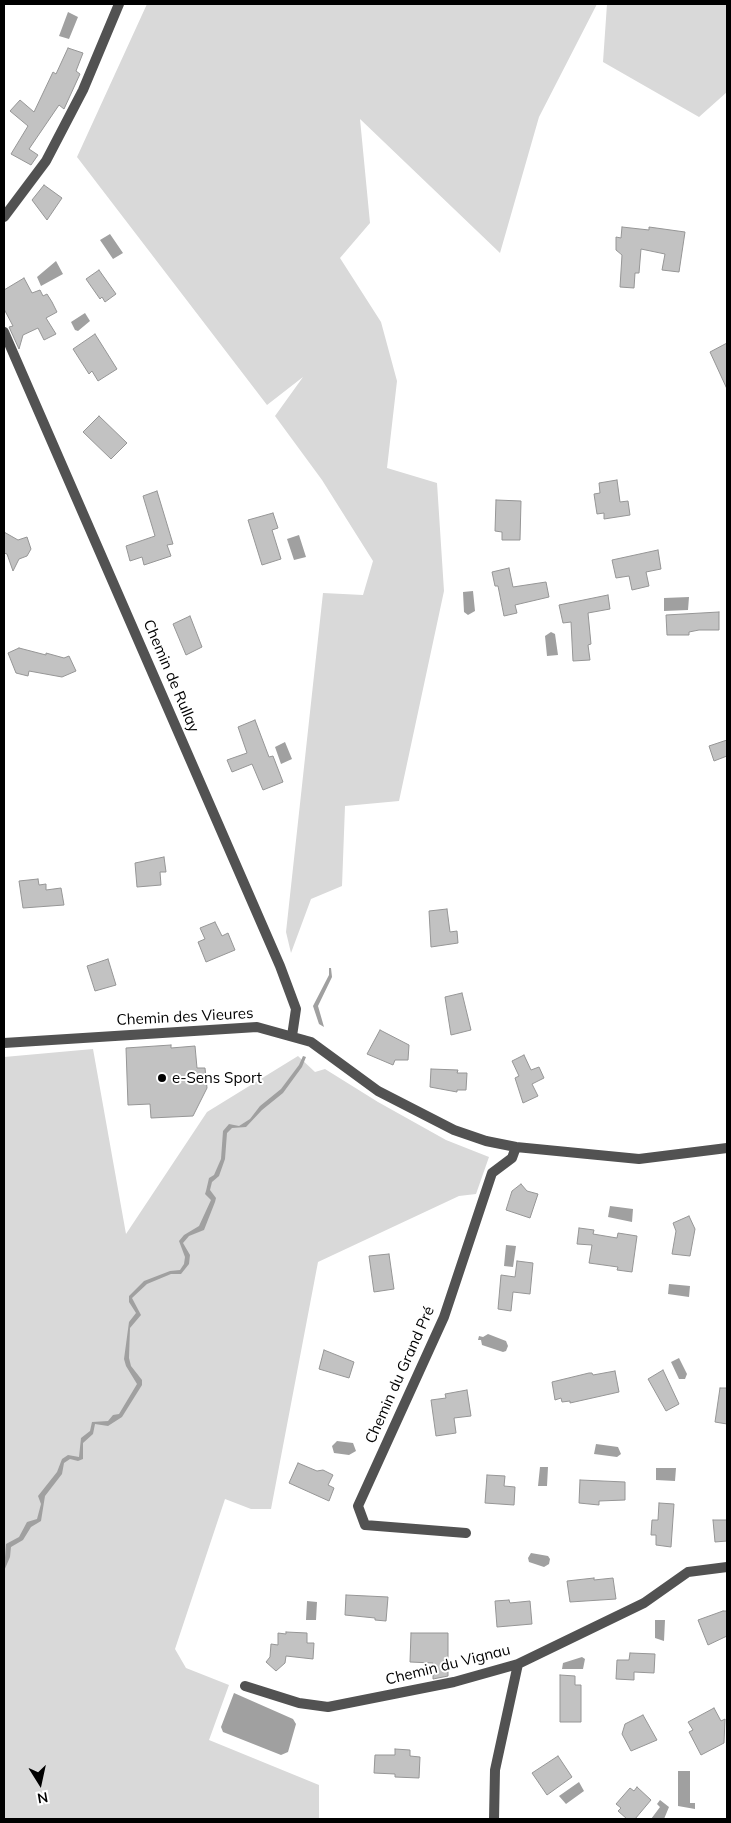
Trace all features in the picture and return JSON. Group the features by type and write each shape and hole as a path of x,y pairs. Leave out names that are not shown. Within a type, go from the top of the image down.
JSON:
{"street":[{"path":"4,217 46,161 83,90 119,4"},
{"name":"Chemin de Rullay","path":"4,332 280,966 296,1009 292,1036"},
{"name":"Chemin des Vieures","path":"4,1043 258,1027 311,1042 378,1091 454,1130 486,1141 516,1147 639,1159 727,1148"},
{"name":"Chemin du Grand Pré","path":"466,1533 365,1525 358,1506 444,1317 492,1173 512,1158 516,1147"},
{"name":"Chemin du Vignau","path":"245,1686 298,1703 328,1706 454,1682 518,1664 644,1603 688,1572 727,1567"},
{"path":"494,1819 495,1770 518,1664"}],"shaded area":[{"path":"147,4 597,4 539,117 500,253 360,119 370,223 340,258 381,322 397,381 387,468 437,483 444,591 399,801 345,806 342,886 311,899 291,953 286,932 323,593 363,595 373,561 322,480 275,416 303,377 267,405 77,157"},
{"path":"607,4 727,4 727,92 699,117 603,62"},
{"path":"68,12 78,17 69,39 59,36"},
{"path":"110,234 123,253 113,259 100,240"},
{"path":"56,261 63,274 41,286 37,277"},
{"path":"85,313 90,321 78,331 75,330 71,322"},
{"path":"299,535 306,557 294,560 287,539"},
{"path":"473,591 475,611 468,615 464,612 463,592"},
{"path":"689,597 688,610 664,611 664,598"},
{"path":"551,632 555,634 558,655 547,656 545,636"},
{"path":"285,742 292,759 281,764 275,747"},
{"path":"329,968 331,968 332,977 318,1006 324,1027 319,1024 313,1006 329,975"},
{"path":"93,1049 126,1234 207,1112 298,1056 315,1072 325,1069 378,1102 446,1140 489,1157 476,1194 459,1196 318,1262 271,1509 251,1509 225,1499 175,1649 186,1668 229,1685 209,1740 319,1785 319,1819 4,1819 4,1057"},
{"path":"303,1056 306,1057 302,1067 283,1093 262,1110 246,1127 232,1128 227,1133 225,1159 219,1176 212,1182 210,1190 216,1198 204,1230 189,1236 183,1243 190,1255 189,1264 181,1274 171,1274 147,1284 132,1298 141,1315 130,1328 129,1358 131,1366 142,1380 142,1385 122,1417 108,1426 95,1424 93,1434 83,1443 83,1459 78,1461 70,1459 64,1463 62,1474 45,1496 41,1521 31,1527 23,1540 11,1547 10,1557 4,1571 6,1544 19,1537 27,1522 37,1519 41,1504 38,1496 57,1472 62,1459 68,1455 79,1457 81,1438 90,1431 92,1422 108,1421 113,1415 119,1414 137,1384 124,1359 129,1322 136,1313 129,1302 129,1296 144,1281 170,1271 180,1270 184,1264 185,1257 179,1241 184,1235 199,1226 211,1200 205,1194 209,1178 214,1175 221,1159 223,1131 229,1124 239,1126 250,1119 260,1106 281,1089 299,1065"},
{"path":"610,1206 633,1209 632,1222 608,1217"},
{"path":"506,1245 516,1246 513,1267 504,1266"},
{"path":"669,1284 690,1286 689,1297 668,1294"},
{"path":"488,1334 506,1341 508,1346 506,1351 503,1352 482,1345 481,1340 478,1340 479,1336 483,1337"},
{"path":"679,1358 687,1374 685,1379 679,1379 671,1362"},
{"path":"337,1441 353,1443 356,1451 349,1455 334,1453 332,1446"},
{"path":"596,1444 618,1447 621,1454 617,1457 594,1454"},
{"path":"540,1467 548,1467 547,1486 538,1486"},
{"path":"656,1468 676,1468 675,1481 656,1480"},
{"path":"531,1553 548,1556 550,1559 549,1564 544,1567 529,1562 528,1558"},
{"path":"307,1601 317,1602 316,1620 306,1620"},
{"path":"655,1620 665,1620 664,1641 655,1638"},
{"path":"582,1657 585,1659 583,1669 562,1669 563,1663"},
{"path":"234,1693 293,1719 296,1724 288,1752 281,1755 223,1732 221,1727"},
{"path":"678,1771 690,1771 690,1803 695,1803 695,1809 678,1806"},
{"path":"579,1782 584,1791 566,1804 559,1796"},
{"path":"660,1800 669,1807 664,1819 651,1819 660,1807 657,1804"}],"building":[{"path":"68,48 83,53 76,71 80,74 64,109 59,105 29,149 38,155 31,165 11,154 28,126 10,111 20,100 34,112 53,72 56,74"},
{"path":"44,185 62,198 47,220 32,200"},
{"path":"622,227 649,230 649,227 685,232 679,272 662,270 665,254 641,249 639,273 635,273 634,288 620,287 622,255 616,250 616,237 621,238"},
{"path":"99,270 116,294 105,302 102,297 100,299 86,279"},
{"path":"24,278 32,293 40,290 43,296 47,294 52,302 57,312 46,318 56,334 44,340 38,328 23,335 19,349 9,327 13,326 4,309 4,290"},
{"path":"95,334 117,369 98,381 92,371 89,374 73,349"},
{"path":"727,343 727,389 710,352"},
{"path":"99,416 127,443 111,459 83,432"},
{"path":"617,480 620,502 628,501 630,515 604,519 604,513 597,514 594,494 600,493 599,483"},
{"path":"157,491 173,544 167,545 171,556 144,565 142,557 130,561 126,546 155,536 143,496"},
{"path":"496,500 521,501 520,540 502,540 502,532 495,531"},
{"path":"273,513 278,528 272,530 281,559 262,565 248,520"},
{"path":"4,532 18,540 27,537 31,549 27,556 19,559 13,571 7,554 4,553"},
{"path":"658,550 661,569 646,572 649,586 632,590 629,576 616,578 612,560"},
{"path":"509,568 513,587 546,582 549,597 515,605 517,613 504,616 498,586 495,586 492,572"},
{"path":"608,595 610,609 588,613 591,644 588,645 590,660 573,661 571,622 563,623 559,605"},
{"path":"719,612 719,630 699,630 689,632 689,635 667,635 666,615"},
{"path":"190,616 202,647 186,655 173,624"},
{"path":"19,648 64,658 69,656 76,671 62,677 29,671 28,676 16,673 8,653"},
{"path":"255,720 269,757 273,756 283,782 263,790 252,764 232,772 227,760 247,753 238,727"},
{"path":"727,740 727,756 714,761 709,746"},
{"path":"164,857 166,872 160,872 161,885 137,887 135,863"},
{"path":"38,879 39,885 46,884 46,890 61,888 64,905 23,908 19,881"},
{"path":"447,909 450,932 457,931 458,943 431,947 429,911"},
{"path":"215,922 222,936 228,933 235,950 206,962 198,942 205,939 200,928"},
{"path":"108,959 116,985 95,991 87,966"},
{"path":"462,993 471,1030 451,1035 445,997"},
{"path":"380,1030 409,1045 408,1060 395,1060 393,1065 367,1054"},
{"name":"e-Sens Sport","path":"171,1045 171,1048 195,1046 197,1068 205,1068 207,1088 193,1116 151,1118 150,1104 128,1105 126,1048"},
{"path":"524,1055 531,1070 539,1067 544,1078 532,1084 538,1096 523,1103 515,1078 519,1076 512,1061"},
{"path":"431,1069 458,1070 457,1073 467,1073 466,1090 457,1090 457,1092 430,1087"},
{"path":"521,1184 527,1191 538,1194 530,1218 506,1210 512,1191"},
{"path":"689,1216 695,1229 690,1256 672,1254 676,1231 673,1223"},
{"path":"579,1228 594,1230 593,1234 617,1238 618,1233 637,1236 632,1272 617,1270 618,1267 589,1263 592,1245 577,1244"},
{"path":"389,1254 394,1289 374,1292 369,1256"},
{"path":"517,1261 533,1263 530,1294 513,1292 511,1311 498,1309 501,1275 515,1277"},
{"path":"324,1350 354,1362 349,1378 319,1369"},
{"path":"663,1370 679,1404 666,1411 648,1379"},
{"path":"615,1371 619,1392 570,1403 570,1401 562,1402 561,1398 555,1400 552,1382 589,1373 593,1375"},
{"path":"720,1388 727,1388 727,1424 715,1422"},
{"path":"467,1390 471,1416 454,1418 456,1433 436,1436 431,1400 446,1398 445,1394"},
{"path":"298,1463 333,1475 328,1485 334,1488 329,1501 289,1483"},
{"path":"487,1475 505,1476 504,1486 515,1487 514,1505 485,1503"},
{"path":"580,1480 625,1482 625,1500 599,1501 599,1505 579,1503"},
{"path":"659,1503 674,1504 671,1547 656,1545 656,1535 651,1535 652,1520 658,1520"},
{"path":"713,1520 727,1520 727,1541 715,1542"},
{"path":"594,1578 594,1580 613,1578 616,1599 570,1602 567,1581"},
{"path":"346,1595 388,1597 386,1621 345,1615"},
{"path":"509,1600 510,1603 530,1601 532,1624 497,1627 495,1601"},
{"path":"727,1611 727,1636 708,1645 698,1620"},
{"path":"286,1632 307,1633 307,1643 314,1643 313,1659 286,1656 285,1663 276,1671 266,1662 270,1657 271,1644 278,1645 278,1633 286,1634"},
{"path":"411,1633 448,1633 448,1676 433,1679 433,1663 410,1662"},
{"path":"630,1653 655,1654 654,1673 634,1672 634,1680 616,1679 617,1660 629,1660"},
{"path":"560,1675 575,1676 575,1685 581,1685 581,1722 560,1722"},
{"path":"714,1708 721,1721 725,1719 724,1743 701,1755 689,1732 693,1730 688,1722"},
{"path":"643,1715 657,1740 631,1751 622,1734 625,1724"},
{"path":"395,1749 410,1750 410,1756 420,1757 419,1778 395,1777 395,1774 374,1773 375,1755 395,1755"},
{"path":"558,1756 572,1777 547,1795 532,1773"},
{"path":"637,1787 651,1800 635,1819 627,1819 618,1811 621,1808 616,1804 630,1788 634,1791"}],"place":[{"name":"e-Sens Sport","path":"162,1078"}]}
